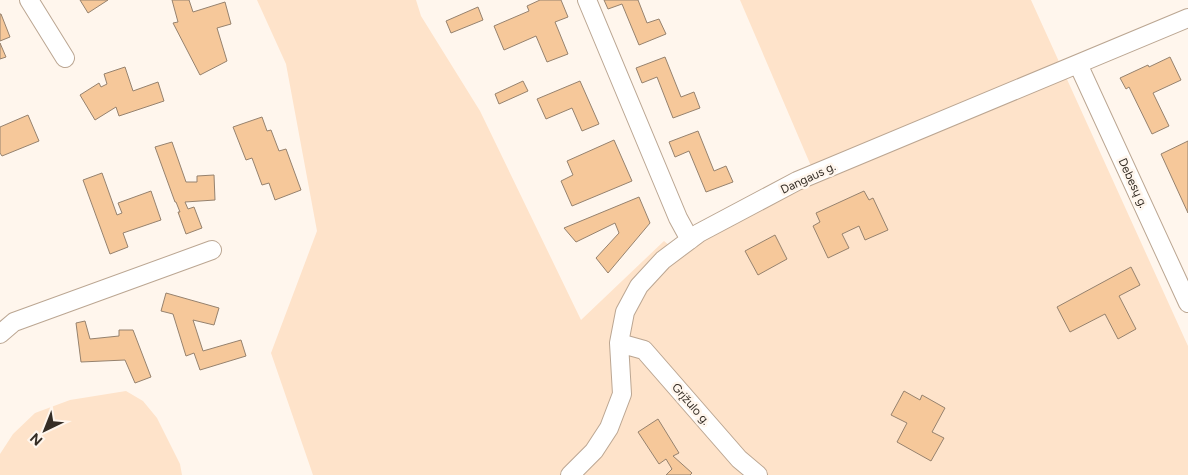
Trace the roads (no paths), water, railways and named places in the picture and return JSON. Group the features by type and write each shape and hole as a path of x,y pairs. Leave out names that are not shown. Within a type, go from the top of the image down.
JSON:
{"street":[{"path":"30,0 65,58"},
{"path":"587,0 678,218 690,240"},
{"name":"Dangaus g.","path":"570,475 594,451 610,428 622,394 619,343 625,312 639,286 663,260 699,233 797,180 1188,18"},
{"name":"Debesų g.","path":"1078,64 1188,303"},
{"path":"0,334 14,322 212,250"},
{"name":"Grįžulo g.","path":"619,343 644,350 739,459 758,475"}]}
